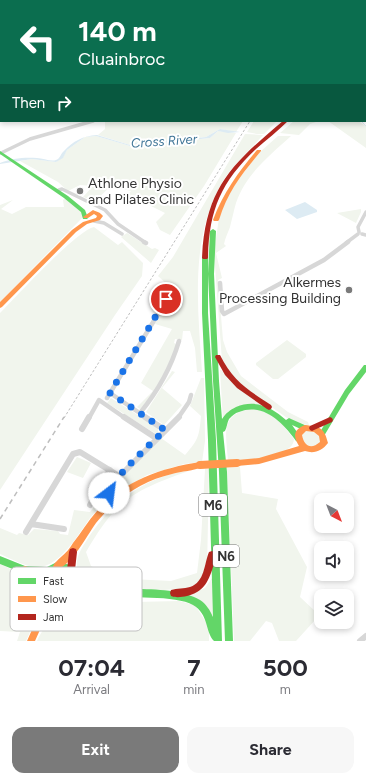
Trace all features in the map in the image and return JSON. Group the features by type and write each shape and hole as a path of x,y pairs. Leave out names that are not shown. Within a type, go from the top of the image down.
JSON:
{"main road":[{"name":"M6","path":"218,641 212,440 205,293 205,247 208,230 219,194 228,177 258,144 285,122"},
{"path":"223,472 215,344 211,253 212,240 217,215 240,173 260,149 291,122"},
{"path":"0,153 60,190 87,210 98,213 80,226 0,306"},
{"path":"15,162 21,168 66,197 91,219"},
{"path":"91,219 88,214 92,212"},
{"path":"215,344 220,365 228,377 282,416 305,428 312,428 330,420"},
{"path":"57,566 73,552 91,524 112,502 136,484 155,475 179,468 200,465 259,461 304,448 314,450 321,447 324,443 322,434 356,379 366,367"},
{"path":"223,472 225,454 224,421 234,410 240,407 259,407 273,413 291,427 304,448"},
{"path":"287,453 298,440 299,432 305,428"},
{"path":"312,428 322,434"},
{"name":"N6","path":"223,472 229,641"},
{"path":"142,592 183,593 200,588 207,578 214,545"},
{"path":"71,567 73,552"},
{"path":"0,560 18,567"},
{"path":"57,566 64,567"},
{"path":"142,595 174,597 190,599 197,602 206,612 211,621 218,641"},
{"path":"31,641 35,631"}],"street":[{"path":"0,153 30,139 90,122"},
{"path":"60,190 62,189 102,208 125,229 146,243"},
{"path":"220,283 222,311 224,314 324,260 361,234 358,227 366,212"},
{"path":"91,219 104,223 121,233 125,229"},
{"path":"91,219 104,223"},
{"path":"165,430 140,413 109,396 169,296"},
{"path":"140,413 174,361 179,341"},
{"path":"112,502 109,491 119,476 186,408 191,395"},
{"path":"82,429 99,400 156,438"},
{"path":"26,532 73,454 76,452 80,452 119,476"},
{"path":"90,505 110,470"},
{"path":"31,524 64,529"},
{"path":"360,641 366,636"}],"shaded area":[{"path":"105,122 242,122 236,132 220,129 206,137 161,142 144,140 130,145 98,135 105,129"},
{"path":"253,122 276,122 264,134 247,132"},
{"path":"293,122 316,122 310,124 299,135 280,133"},
{"path":"329,122 360,122 366,126 366,148"},
{"path":"220,129 240,132 228,133 218,131 210,138 163,143 146,141 130,146 96,136 86,137 97,135 130,145 144,140 161,142 172,139 179,140 206,137"},
{"path":"218,131 236,133 204,186 170,235 160,230 156,222 165,213 147,204 130,200 129,202 123,199 131,191 111,186 95,201 83,197 93,186 80,185 68,191 58,182 20,161 32,159 56,162 63,157 67,150 85,137 96,136 130,146 146,141 163,143 210,138"},
{"path":"245,134 263,135 236,164 223,181 212,203 200,249 198,299 202,372 197,372 195,348 190,331 183,331 182,340 175,339 174,343 176,344 172,360 150,398 140,409 137,407 153,391 141,383 172,329 155,324 168,300 173,301 174,299 169,286 158,276 173,257"},
{"path":"278,136 291,136 259,166 246,183 236,203 230,227 224,242 226,246 216,253 222,278 218,280 223,340 227,352 241,376 288,412 308,422 309,425 290,420 235,381 222,361 214,252 219,218 226,200 237,181 260,152"},
{"path":"85,137 67,150 63,158 56,162 32,159 0,164 9,160 23,158 39,158 52,161 56,160 71,144"},
{"path":"65,198 80,210 84,216 0,302 0,205 13,200 1,209 12,214 26,207 64,207 63,200"},
{"path":"305,202 317,210 317,212 297,219 285,210"},
{"path":"361,209 356,223 337,213"},
{"path":"94,227 118,245 122,242 143,263 142,276 0,490 0,313 61,251 85,231"},
{"path":"127,233 152,249 155,248 159,250 151,263 121,237"},
{"path":"287,340 306,354 306,357 278,379 273,379 256,365 256,363"},
{"path":"220,370 264,406 248,404 223,421"},
{"path":"172,371 175,372 162,388 182,405 164,425 146,412"},
{"path":"201,378 204,378 205,441 202,462 184,464 147,475 115,494 112,491 112,488 161,438 185,455 196,441 199,433 201,416 190,406"},
{"path":"111,398 158,428 158,433 156,434 107,403"},
{"path":"255,408 277,418 294,439 291,446 285,451 266,457 228,461 226,433 230,419 235,414"},
{"path":"311,430 320,435 321,444 312,448 305,446 301,435 302,432"},
{"path":"77,457 91,463 83,478 67,472"},
{"path":"240,467 242,493 278,499 276,509 307,567 300,597 314,610 314,621 296,641 279,641 272,623 266,621 250,641 234,641 227,468"},
{"path":"205,469 209,469 207,571 198,583 190,587 162,590 142,590 142,580 171,581 197,573 201,540"},
{"path":"189,471 169,478 139,492 117,509 107,520 86,552 91,566 93,567 77,567 77,562 81,550 94,529 116,505 143,486 157,479"},
{"path":"112,475 101,505 75,540 54,561 46,565 33,567 0,554 0,528 17,535 19,533 28,535 34,529 58,531 60,534 68,535 74,510 90,512 99,501 97,499"},
{"path":"0,564 10,569 10,631 31,631 26,641 17,641 20,632 0,631"},
{"path":"212,578 216,618 187,595 205,588"},
{"path":"179,601 195,605 209,627 209,641 37,641 42,631 142,631 142,602"}],"waterway":[{"path":"362,122 366,126"}],"railway":[{"path":"64,418 249,122"},
{"path":"0,519 64,417"}],"traffic: fast":[{"path":"0,152 66,197 83,211 85,218"},
{"path":"213,231 211,274 216,381 223,472 229,641"},
{"path":"205,258 205,313 212,440 218,641"},
{"path":"322,434 347,392 366,367"},
{"path":"223,429 224,423 229,414 243,407 252,406 262,408 279,417 293,431 298,439"},
{"path":"289,421 305,428"},
{"path":"0,560 18,567"},
{"path":"57,566 62,567"},
{"path":"142,594 175,596 187,598 196,602 204,609 211,622 215,636"}],"traffic: slow":[{"path":"216,220 223,201 233,183 259,151"},
{"path":"0,306 74,231 85,223 98,219 100,216 93,212 86,217"},
{"path":"305,428 315,429 322,434 324,443 320,447 312,450 304,447 301,444 298,434 305,428"},
{"path":"237,463 259,461 304,448"},
{"path":"200,465 237,463"},
{"path":"57,566 75,548 99,514 120,494 145,480 158,475 186,467 200,465"},
{"path":"31,641 35,631"}],"traffic: jam":[{"path":"205,258 206,237 210,216 222,185 248,154 285,122"},
{"path":"218,357 227,373 239,386 269,407"},
{"path":"312,428 330,420"},
{"path":"71,567 73,552"},
{"path":"174,593 192,590 202,584 205,579 212,555"}],"place":[{"name":"Athlone Physio and Pilates Clinic","path":"80,191"},
{"name":"Alkermes Processing Building","path":"349,290"}],"route":[{"path":"109,493 111,485 165,430 110,393 166,299"}],"water label":[{"name":"Cross River","path":"164,141"}]}
